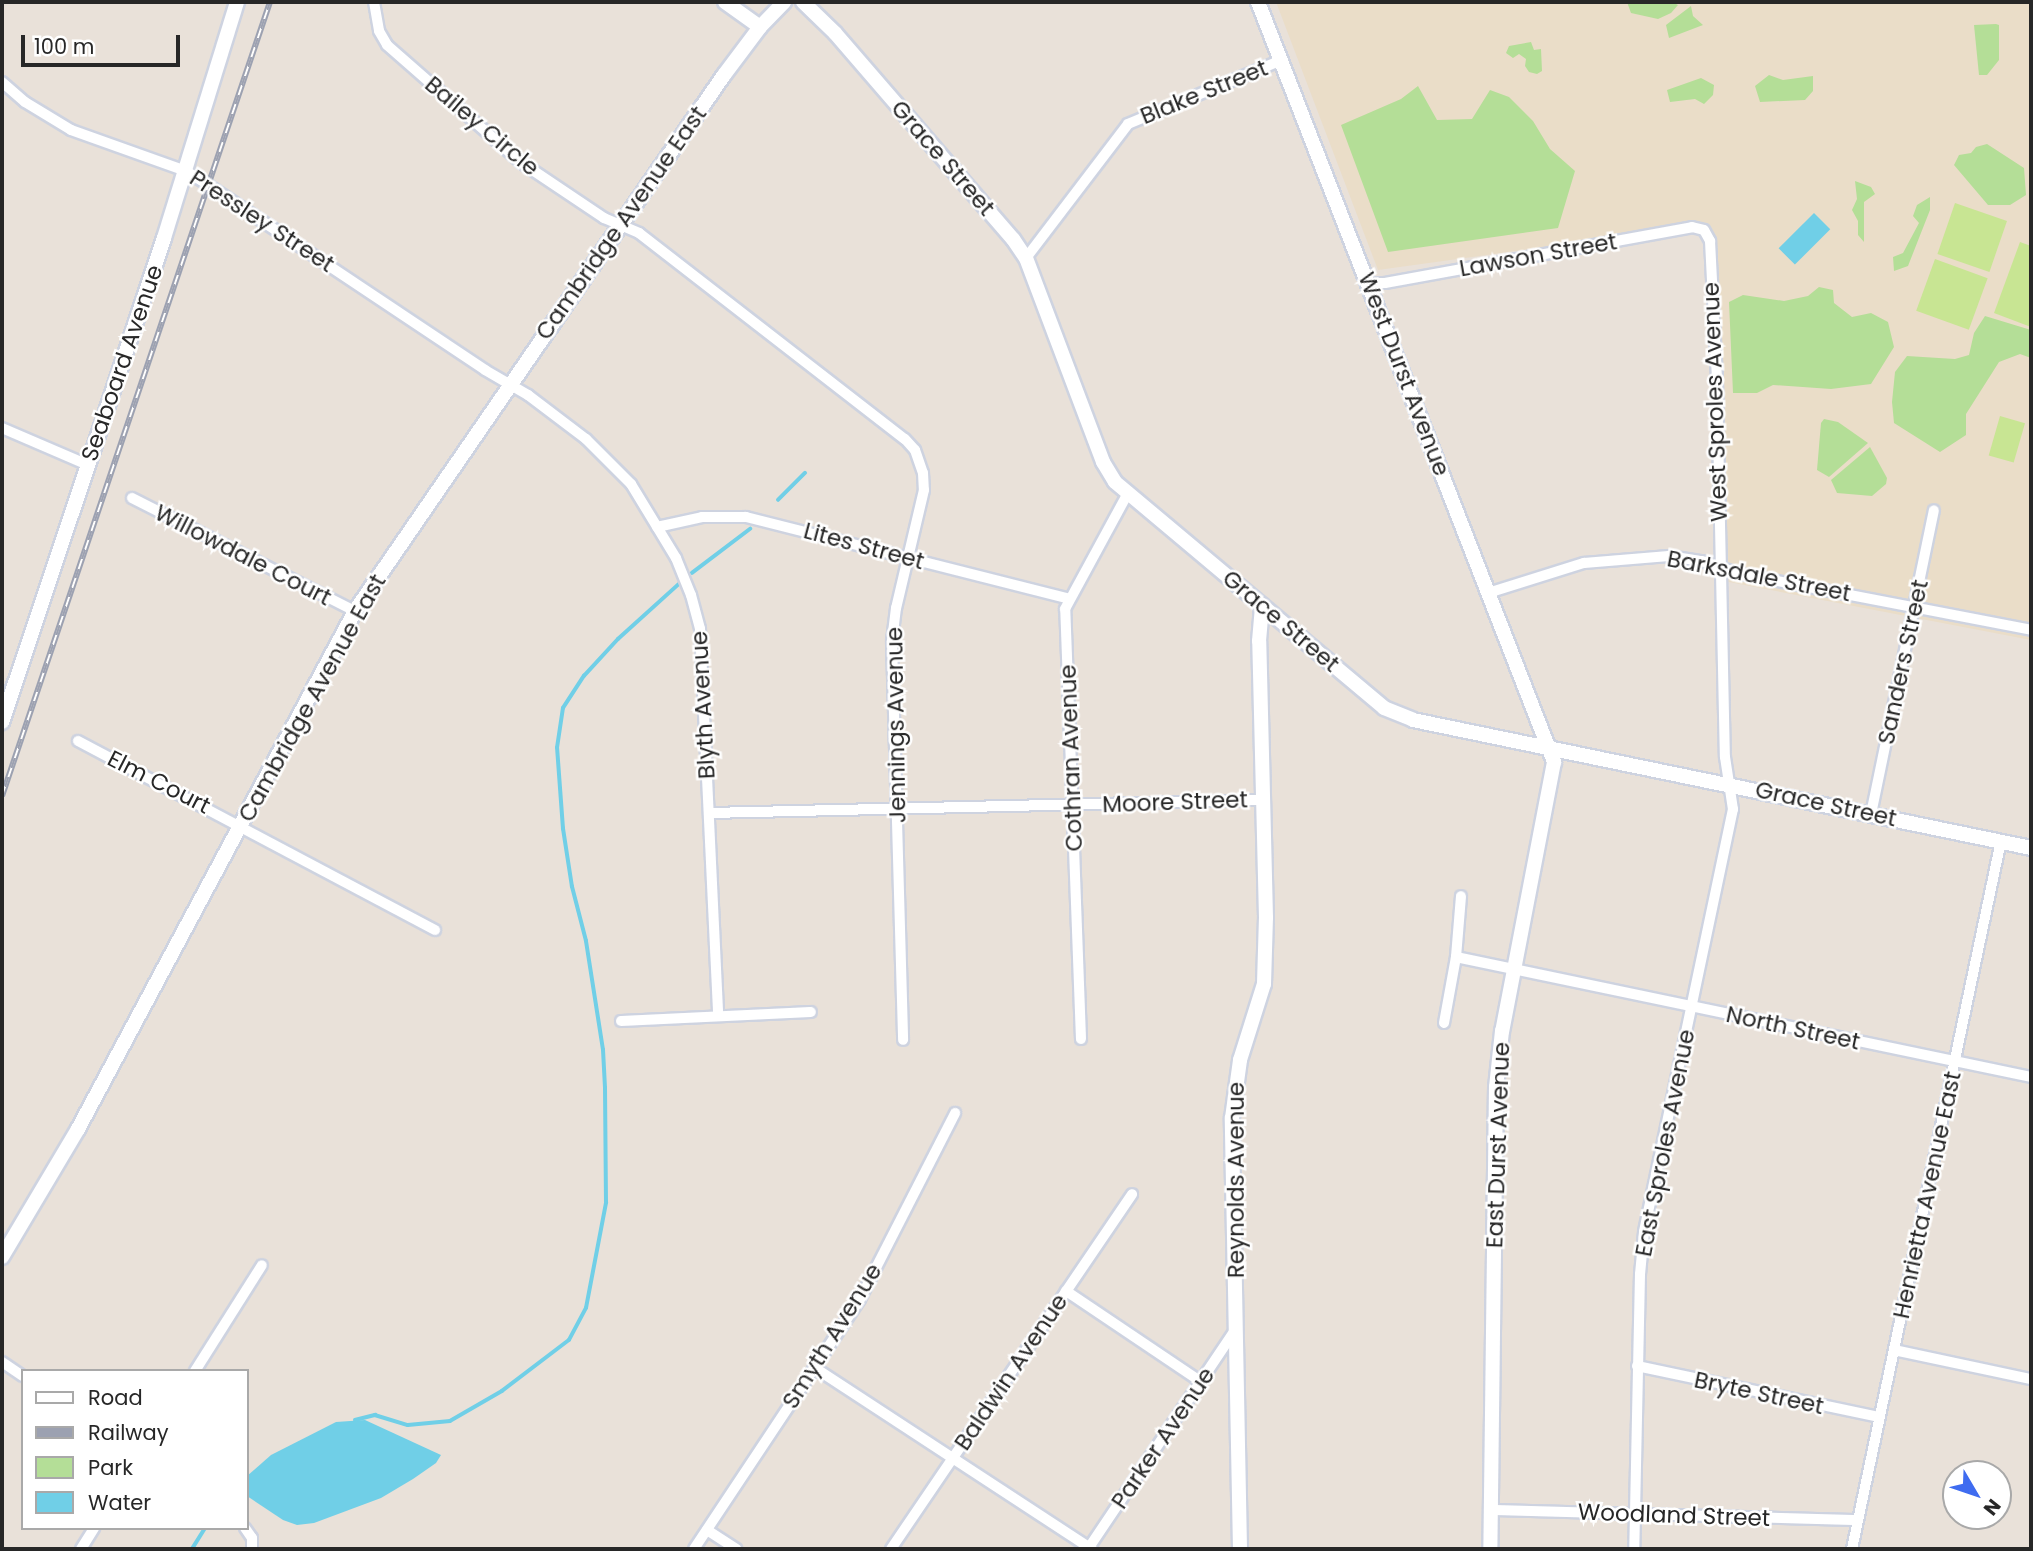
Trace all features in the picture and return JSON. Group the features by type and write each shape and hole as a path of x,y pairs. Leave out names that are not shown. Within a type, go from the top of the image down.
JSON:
{"main road":[{"name":"Seaboard Avenue","path":"2,722 186,171 237,2"},
{"path":"726,2 760,27"},
{"name":"Cambridge Avenue East","path":"2,1257 78,1129 355,611 621,224 760,27 784,2"},
{"name":"Grace Street","path":"803,2 835,33 1013,239 1026,258 1103,462 1115,482 1375,702 1392,713 1413,720 1728,783 2031,848"},
{"name":"West Durst Avenue","path":"1258,2 1550,747"},
{"name":"Reynolds Avenue","path":"1240,1549 1232,1102 1240,1060 1264,984 1266,918 1259,641 1262,605"},
{"name":"East Durst Avenue","path":"1490,1549 1495,1127 1502,1031 1553,776 1554,762 1550,747"}],"street":[{"name":"Bailey Circle","path":"374,2 379,31 397,54 522,163 604,218 621,224"},
{"name":"Blake Street","path":"1026,258 1128,124 1282,60"},
{"name":"Pressley Street","path":"2,82 25,102 71,130 186,171 510,385"},
{"name":"Jennings Avenue","path":"621,224 639,233 909,443 920,461 924,485 892,642 903,1040"},
{"name":"Lawson Street","path":"1368,283 1692,228 1706,232"},
{"name":"West Sproles Avenue","path":"1706,232 1710,241 1717,381 1728,783"},
{"name":"Blyth Avenue","path":"510,385 606,456 631,484 684,576 700,629 718,1016"},
{"path":"2,428 88,465"},
{"name":"Cothran Avenue","path":"1081,1039 1065,609 1128,493"},
{"name":"Willowdale Court","path":"132,498 355,611"},
{"name":"Sanders Street","path":"1871,814 1934,510"},
{"name":"Lites Street","path":"657,527 702,517 746,516 1069,599"},
{"name":"Barksdale Street","path":"1488,593 1606,559 1669,556 2031,630"},
{"name":"Elm Court","path":"78,741 240,824 435,930"},
{"name":"East Sproles Avenue","path":"1634,1549 1637,1366 1644,1232 1733,808 1733,796 1728,783"},
{"name":"Moore Street","path":"709,813 1263,800"},
{"name":"Henrietta Avenue East","path":"1852,1549 2001,841"},
{"path":"1444,1023 1456,957 1461,896"},
{"name":"North Street","path":"1456,957 2031,1077"},
{"path":"621,1021 811,1012"},
{"name":"Smyth Avenue","path":"694,1549 860,1298 955,1113"},
{"name":"Baldwin Avenue","path":"891,1549 1132,1194"},
{"path":"196,1369 262,1265"},
{"path":"1066,1291 1200,1381"},
{"name":"Parker Avenue","path":"1090,1549 1237,1327"},
{"path":"1894,1350 2031,1379"},
{"path":"2,1362 21,1375"},
{"name":"Bryte Street","path":"1637,1366 1880,1418"},
{"path":"815,1368 1090,1549"},
{"name":"Woodland Street","path":"1491,1510 1857,1520"},
{"path":"81,1549 93,1530"},
{"path":"246,1530 252,1538 252,1549"},
{"path":"707,1530 736,1549"}],"shaded area":[{"path":"1276,2 2031,2 2031,640 1724,581 1714,240 1697,226 1378,270"}],"green space":[{"path":"1627,2 1672,2 1678,5 1671,13 1658,19 1631,13"},
{"path":"1691,6 1693,16 1703,25 1669,38 1666,25"},
{"path":"1974,25 1999,25 1999,60 1987,75 1979,75"},
{"path":"1531,42 1534,50 1541,49 1542,71 1537,74 1529,72 1525,66 1526,59 1519,54 1513,58 1506,53 1509,46"},
{"path":"1769,75 1783,80 1813,76 1813,91 1805,100 1760,102 1755,86"},
{"path":"1701,78 1714,85 1713,95 1704,104 1695,99 1670,102 1667,90"},
{"path":"1418,86 1437,120 1472,119 1490,90 1509,97 1533,121 1550,149 1575,171 1558,228 1388,252 1341,125 1401,99"},
{"path":"1987,144 2024,168 2026,195 2010,205 1988,205 1954,165 1959,155 1971,153 1976,147"},
{"path":"1855,181 1871,187 1875,194 1864,202 1864,242 1858,235 1858,221 1852,210 1857,199"},
{"path":"1930,197 1930,210 1908,266 1894,271 1893,257 1903,253 1919,223 1913,216 1917,205"},
{"path":"1955,203 2007,221 1989,272 1937,254"},
{"path":"2020,242 2031,246 2031,327 1994,313"},
{"path":"1935,259 1988,278 1969,330 1916,311"},
{"path":"1819,287 1833,290 1834,303 1852,317 1871,313 1888,322 1894,347 1871,384 1831,389 1773,385 1757,393 1733,393 1729,302 1743,295 1784,301 1808,296"},
{"path":"1985,316 2031,330 2031,358 2020,354 1999,362 1966,414 1966,435 1940,452 1894,423 1892,402 1895,372 1907,356 1955,359 1969,355 1974,333"},
{"path":"2000,416 2025,423 2014,463 1989,455"},
{"path":"1824,419 1838,422 1868,443 1829,477 1817,470 1821,423"},
{"path":"1870,447 1887,478 1886,484 1872,496 1837,493 1831,480"}],"water":[{"path":"1814,213 1830,229 1795,265 1779,248"},
{"path":"365,1420 441,1455 436,1463 381,1498 314,1523 297,1525 283,1520 248,1497 248,1475 271,1455 336,1422"}],"waterway":[{"path":"778,500 805,473"},
{"path":"692,573 750,529"},
{"path":"355,1420 375,1415 408,1425 450,1421 502,1391 569,1340 586,1308 606,1203 605,1088 603,1050 586,941 572,887 563,829 557,748 563,708 584,676 618,639 681,582"},
{"path":"192,1549 204,1530"}],"railway":[{"path":"2,796 270,2"}]}
